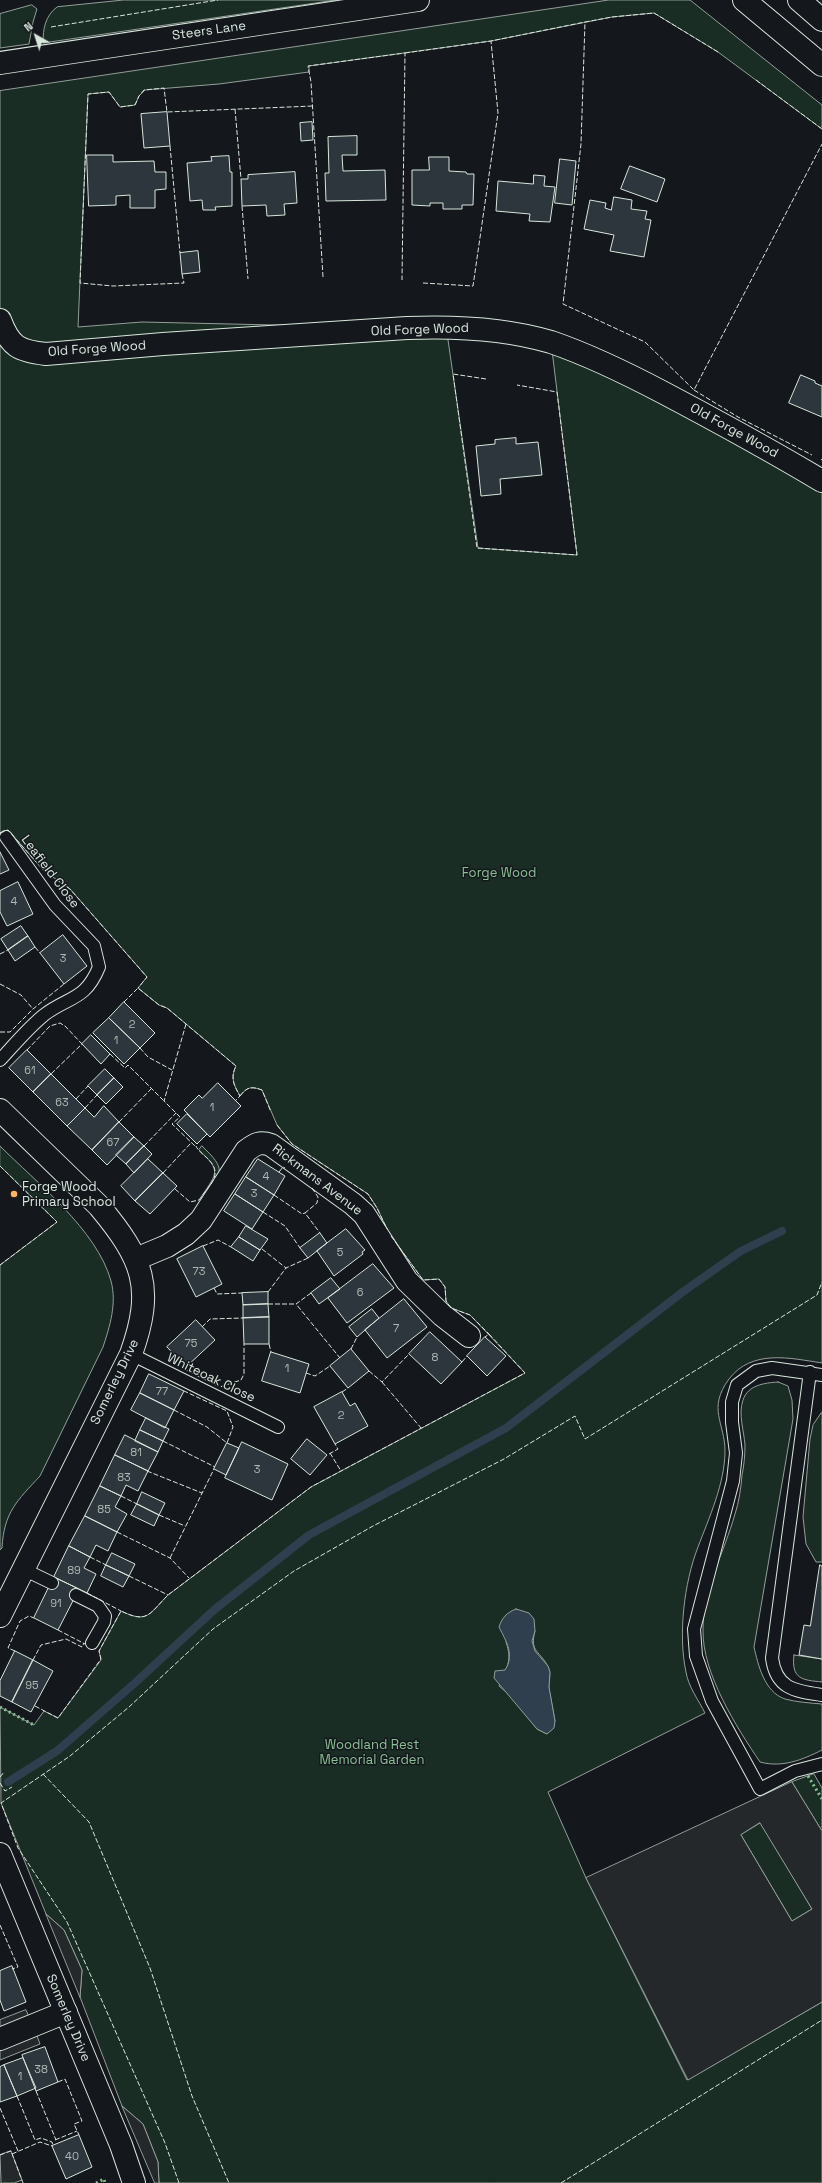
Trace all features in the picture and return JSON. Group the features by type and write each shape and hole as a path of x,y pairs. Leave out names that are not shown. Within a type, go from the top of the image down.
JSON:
{"street":[{"name":"Steers Lane","path":"0,63 418,0"},
{"path":"744,0 822,65"},
{"path":"800,0 822,20"},
{"name":"Old Forge Wood","path":"0,320 5,334 13,345 27,352 46,354 163,344 415,328 482,328 508,332 551,342 628,374 750,438 822,481"},
{"name":"Somerley Drive","path":"0,1110 99,1206 125,1240 136,1259 142,1277 144,1295 140,1327 131,1354 0,1616"},
{"name":"Rickmans Avenue","path":"136,1259 167,1246 201,1220 246,1151 254,1144 263,1142 271,1145 352,1204 373,1227 389,1254 408,1281 442,1315 469,1336"},
{"name":"Somerley Drive","path":"0,1854 124,2153 134,2183"},
{"path":"0,2039 66,2012"}],"lane":[{"name":"Leafield Close","path":"0,1060 45,1015 81,994 89,987 99,967 94,946 55,905 6,837"},
{"name":"Whiteoak Close","path":"131,1354 278,1427"},
{"path":"822,1375 810,1372 772,1368 756,1371 737,1385 732,1402 732,1422 736,1453 733,1481 694,1629 696,1656 712,1701 760,1789 795,1771 822,1764"},
{"path":"810,1372 772,1658 774,1670 778,1679 786,1685 822,1695"},
{"path":"23,1569 52,1583"},
{"path":"76,1595 98,1606 105,1616 92,1643"}],"green space":[{"path":"124,0 336,0 43,43 47,19 57,7"},
{"name":"Forge Wood","path":"609,0 690,0 822,105 822,129 718,52 654,13 612,17 491,41 309,66 309,72 219,84 145,90 139,96 135,105 120,107 109,92 88,94 78,327 142,322 407,328 446,326 478,548 577,555 551,342 822,481 822,1363 785,1358 760,1359 738,1369 729,1379 719,1399 718,1408 725,1451 724,1463 716,1500 693,1561 686,1593 683,1626 684,1657 687,1677 691,1688 705,1713 548,1792 586,1878 687,2080 822,2002 822,2183 159,2183 158,2162 143,2124 122,2106 80,1997 82,1970 64,1930 46,1914 1,1803 0,1707 34,1725 44,1711 58,1718 101,1660 99,1651 121,1611 137,1617 148,1615 168,1595 311,1487 525,1373 470,1315 451,1308 446,1301 445,1287 439,1279 423,1280 389,1233 377,1208 368,1194 292,1144 277,1125 262,1090 250,1088 240,1096 233,1078 236,1066 167,1008 159,1005 138,988 147,977 70,889 44,871 8,830 0,833 0,91","holes":["535,1631 535,1648 550,1672 549,1689 555,1721 547,1734 537,1729 512,1697 499,1686 509,1660 506,1642"]},
{"path":"32,5 37,9 29,44 0,48 0,14"},
{"path":"0,1146 64,1208 93,1244 104,1262 111,1281 113,1289 113,1306 103,1347 40,1476 18,1500 13,1508 6,1525 2,1548 0,1550 0,1265 57,1222 0,1166"},
{"path":"202,1146 215,1160 219,1171 215,1182 205,1199 201,1197 214,1177 215,1172 211,1163 199,1150"},
{"path":"778,1382 788,1386 792,1400 793,1419 754,1647 763,1677 772,1690 785,1699 822,1704 822,1750 792,1762 768,1764 760,1762 741,1733 722,1699 708,1664 704,1647 703,1630 706,1600 740,1495 745,1449 741,1417 743,1400 745,1395 753,1388 762,1384"},
{"path":"822,1412 822,1562 816,1562 806,1544 803,1517 810,1439 813,1425"},
{"path":"794,1655 822,1659 822,1682 799,1677 794,1669"},
{"path":"814,1774 822,1788 822,1831 792,1782"},
{"path":"761,1823 812,1909 792,1921 741,1835"}],"shaded area":[{"path":"792,1782 822,1831 822,2002 688,2080 586,1878","holes":["760,1823 812,1909 792,1921 741,1835"]},
{"path":"46,1914 64,1930 82,1970 80,1997"},
{"path":"26,2010 29,2017 0,2029 0,2020"},
{"path":"37,2036 40,2044 0,2060 0,2051"},
{"path":"122,2106 143,2124 158,2162 159,2183 155,2183"},
{"path":"11,2151 22,2180 14,2183 1,2183 0,2155"}],"water":[{"path":"516,1609 529,1613 534,1619 535,1631 532,1641 535,1651 548,1666 550,1672 549,1687 555,1721 554,1728 547,1734 537,1729 494,1678 495,1671 505,1670 509,1659 508,1648 499,1627 505,1616"}],"building":[{"path":"167,112 170,146 144,148 141,114"},
{"path":"312,122 313,140 301,141 300,123"},
{"path":"357,136 357,155 342,155 343,171 385,170 386,200 326,201 325,173 329,173 328,137"},
{"path":"87,155 113,155 113,162 154,161 155,172 166,172 166,189 155,190 155,208 130,208 130,195 116,196 116,205 89,206"},
{"path":"229,156 230,172 232,172 232,206 215,207 216,210 203,210 202,200 190,201 187,163 212,161 211,157"},
{"path":"429,157 449,157 449,171 474,174 473,205 462,205 462,209 443,209 443,203 430,203 430,206 412,205 412,170 429,170"},
{"path":"560,159 576,161 572,205 555,203"},
{"path":"630,166 665,179 657,202 621,189"},
{"path":"295,172 297,203 284,204 285,215 267,216 266,205 242,206 241,179 248,179 248,175"},
{"path":"534,175 545,176 544,186 555,187 550,222 529,221 530,214 496,211 498,181 533,184"},
{"path":"614,197 632,200 631,209 647,211 645,219 651,220 644,257 610,251 614,235 584,229 590,200 606,203 605,208 611,210"},
{"path":"198,251 200,272 182,274 180,253"},
{"path":"801,375 822,386 822,417 789,403"},
{"path":"516,438 516,444 538,442 542,475 500,479 501,494 481,496 476,446 495,444 495,440"},
{"path":"0,852 9,870 0,874"},
{"path":"18,882 33,914 7,926 0,912 0,891"},
{"path":"21,926 28,936 8,950 1,939"},
{"path":"63,935 87,966 64,984 40,953"},
{"path":"28,936 35,947 15,961 8,950"},
{"path":"124,1002 155,1033 140,1048 109,1018"},
{"path":"109,1018 140,1048 124,1064 93,1033"},
{"path":"91,1035 110,1054 101,1064 82,1044"},
{"path":"27,1050 51,1074 33,1092 9,1068"},
{"path":"105,1069 114,1078 97,1095 88,1086"},
{"path":"51,1074 85,1108 67,1126 33,1092"},
{"path":"114,1078 123,1087 106,1104 97,1095"},
{"path":"218,1083 241,1106 210,1137 184,1110 199,1095 202,1098"},
{"path":"104,1106 119,1122 92,1150 67,1126 85,1108 94,1117"},
{"path":"187,1114 207,1134 197,1144 177,1124"},
{"path":"119,1122 134,1137 107,1165 92,1150"},
{"path":"134,1137 144,1146 126,1164 116,1155"},
{"path":"144,1146 152,1154 134,1173 126,1164"},
{"path":"148,1159 163,1173 135,1201 121,1186"},
{"path":"258,1159 285,1176 274,1195 246,1177"},
{"path":"163,1173 177,1186 150,1214 135,1201"},
{"path":"246,1177 274,1195 263,1212 235,1194"},
{"path":"235,1194 263,1212 252,1229 224,1211"},
{"path":"246,1226 268,1239 260,1250 239,1237"},
{"path":"346,1229 365,1250 362,1252 363,1254 334,1276 317,1251"},
{"path":"320,1233 327,1243 308,1258 300,1248"},
{"path":"239,1237 260,1250 253,1261 231,1247"},
{"path":"203,1246 222,1284 196,1297 177,1259"},
{"path":"373,1264 394,1288 347,1323 328,1298"},
{"path":"331,1278 340,1289 319,1304 311,1293"},
{"path":"268,1292 268,1304 243,1305 242,1293"},
{"path":"404,1299 427,1327 387,1358 365,1330"},
{"path":"268,1304 269,1317 243,1318 243,1305"},
{"path":"372,1309 379,1318 357,1337 349,1327"},
{"path":"269,1317 269,1344 244,1344 243,1318"},
{"path":"196,1320 215,1340 186,1367 167,1347"},
{"path":"430,1332 462,1362 441,1384 409,1354"},
{"path":"485,1337 506,1356 487,1376 467,1356"},
{"path":"351,1349 369,1371 348,1388 330,1366"},
{"path":"271,1352 309,1364 300,1393 262,1381"},
{"path":"149,1374 184,1391 174,1410 140,1393"},
{"path":"342,1392 350,1406 355,1403 368,1426 335,1444 314,1407"},
{"path":"140,1393 174,1410 165,1428 131,1410"},
{"path":"146,1418 169,1429 163,1441 140,1430"},
{"path":"140,1430 163,1441 158,1452 135,1441"},
{"path":"125,1435 158,1452 148,1471 115,1455"},
{"path":"307,1439 327,1455 310,1475 291,1459"},
{"path":"242,1442 288,1464 272,1500 225,1478"},
{"path":"227,1443 239,1448 226,1475 214,1469"},
{"path":"115,1455 148,1471 138,1491 126,1485 121,1496 100,1486"},
{"path":"100,1486 121,1496 115,1507 127,1514 117,1532 85,1516"},
{"path":"142,1492 165,1503 159,1515 137,1504"},
{"path":"137,1504 159,1515 154,1526 131,1515"},
{"path":"85,1516 117,1532 108,1551 96,1545 90,1557 69,1546"},
{"path":"69,1546 90,1557 84,1568 96,1574 87,1593 54,1577"},
{"path":"112,1553 135,1564 129,1576 106,1565"},
{"path":"106,1565 129,1576 123,1587 101,1576"},
{"path":"820,1565 822,1566 822,1659 799,1655 804,1625 810,1626"},
{"path":"54,1577 79,1589 58,1630 34,1618"},
{"path":"15,1651 33,1660 12,1702 0,1696 0,1681"},
{"path":"33,1660 53,1671 31,1712 12,1702"},
{"path":"12,1966 26,2002 4,2011 0,2000 0,1971"},
{"path":"45,2047 58,2082 36,2091 22,2055"},
{"path":"23,2058 36,2088 17,2096 4,2065"},
{"path":"4,2065 17,2096 0,2102 0,2067"},
{"path":"79,2135 92,2167 66,2179 52,2146"}],"waterway":[{"path":"8,1782 57,1751 136,1682 214,1610 309,1535 506,1428 684,1291 741,1251 782,1231"}],"hedge":[{"path":"0,1707 34,1725"},
{"path":"808,1776 822,1799"},
{"path":"96,2183 104,2179 105,2183"}],"fence":[{"path":"51,27 218,0"},
{"path":"718,52 654,13 612,17 585,22 581,144 563,304 645,342 694,390 822,144"},
{"path":"405,53 491,41 585,22"},
{"path":"423,283 473,286 498,113 491,41"},
{"path":"323,277 311,82 308,66 405,53 402,280"},
{"path":"756,80 822,129"},
{"path":"182,274 184,283 113,286 80,283 88,94 109,92 120,107 135,105 139,96 144,90 164,88 167,112 313,106"},
{"path":"235,109 241,179"},
{"path":"170,146 180,253"},
{"path":"242,206 248,279"},
{"path":"486,379 453,374 477,548 577,555 557,392 517,385"},
{"path":"694,390 738,417 812,455"},
{"path":"0,833 8,830 44,871 70,889 147,977 138,988"},
{"path":"35,947 40,953"},
{"path":"0,954 8,950"},
{"path":"0,984 21,995 33,1009"},
{"path":"0,1032 10,1032 33,1009 64,984"},
{"path":"124,1002 138,988 159,1005 167,1008 236,1066 233,1078 240,1096 235,1101"},
{"path":"27,1050 50,1026 60,1023 65,1026 82,1044 51,1074"},
{"path":"186,1024 164,1101 180,1117 172,1124 195,1146"},
{"path":"140,1048 148,1057 172,1070"},
{"path":"110,1054 125,1068 128,1065 164,1101"},
{"path":"76,1099 88,1086"},
{"path":"240,1096 250,1088 262,1090 271,1112"},
{"path":"119,1122 151,1089"},
{"path":"85,1108 97,1095"},
{"path":"144,1146 176,1113"},
{"path":"277,1125 292,1144 368,1194 377,1208 387,1229"},
{"path":"163,1173 191,1143"},
{"path":"175,1189 190,1202 199,1200 214,1179 215,1174 212,1163 197,1149 196,1146"},
{"path":"0,1166 57,1222 0,1265"},
{"path":"279,1172 283,1167 285,1168"},
{"path":"312,1188 318,1197 317,1203 305,1213 320,1233"},
{"path":"274,1195 302,1214 305,1213"},
{"path":"263,1212 285,1226 300,1248"},
{"path":"391,1236 423,1280 439,1279 445,1287 446,1301 451,1308 470,1315 489,1334"},
{"path":"203,1246 218,1240 231,1247"},
{"path":"262,1249 286,1268"},
{"path":"268,1292 286,1268 308,1258"},
{"path":"179,2183 165,2143 67,1922 18,1848 1,1803 70,1756 129,1707 213,1629 294,1571 373,1526 504,1459 575,1416 585,1439 817,1295 822,1282"},
{"path":"214,1288 217,1294 242,1293"},
{"path":"311,1293 296,1304 340,1358"},
{"path":"268,1304 296,1304"},
{"path":"202,1327 210,1319 243,1318"},
{"path":"35,1706 58,1718 101,1659 99,1651 121,1611 137,1617 148,1615 168,1595 311,1487 525,1373 489,1334 485,1337"},
{"path":"351,1349 357,1337"},
{"path":"186,1367 186,1370 220,1387 241,1380 244,1374 244,1344"},
{"path":"269,1344 271,1352"},
{"path":"369,1371 382,1382 409,1354"},
{"path":"462,1362 467,1356"},
{"path":"306,1373 315,1376 330,1366"},
{"path":"382,1382 421,1428"},
{"path":"342,1392 348,1388"},
{"path":"174,1410 207,1427 227,1443 233,1427 227,1411 184,1391"},
{"path":"163,1441 215,1467"},
{"path":"329,1454 338,1449 335,1444"},
{"path":"330,1453 341,1471"},
{"path":"170,1558 214,1469"},
{"path":"147,1471 202,1493"},
{"path":"121,1496 137,1504"},
{"path":"159,1515 185,1526"},
{"path":"117,1532 170,1558 189,1578"},
{"path":"90,1557 106,1565"},
{"path":"129,1576 168,1595"},
{"path":"87,1593 121,1611"},
{"path":"15,1651 8,1648 20,1621 29,1616 34,1618"},
{"path":"58,1630 85,1644"},
{"path":"33,1660 41,1645 66,1639 82,1647 84,1643"},
{"path":"0,1777 4,1772"},
{"path":"43,1774 89,1822 150,1968 192,2096 229,2183"},
{"path":"0,1783 5,1791 12,1787"},
{"path":"0,1925 18,1967 12,1969"},
{"path":"561,2183 822,2020"},
{"path":"58,2082 65,2079 82,2121 74,2124 79,2135"},
{"path":"36,2091 56,2140"},
{"path":"17,2096 35,2140 41,2138 52,2142 53,2146"},
{"path":"0,2108 18,2151"},
{"path":"55,2140 77,2131"},
{"path":"12,2154 40,2142 52,2146"},
{"path":"0,2155 11,2151 23,2183"}],"place":[{"name":"Forge Wood Primary School","path":"14,1194"}],"park label":[{"name":"Woodland Rest Memorial Garden","path":"372,1752"}]}
